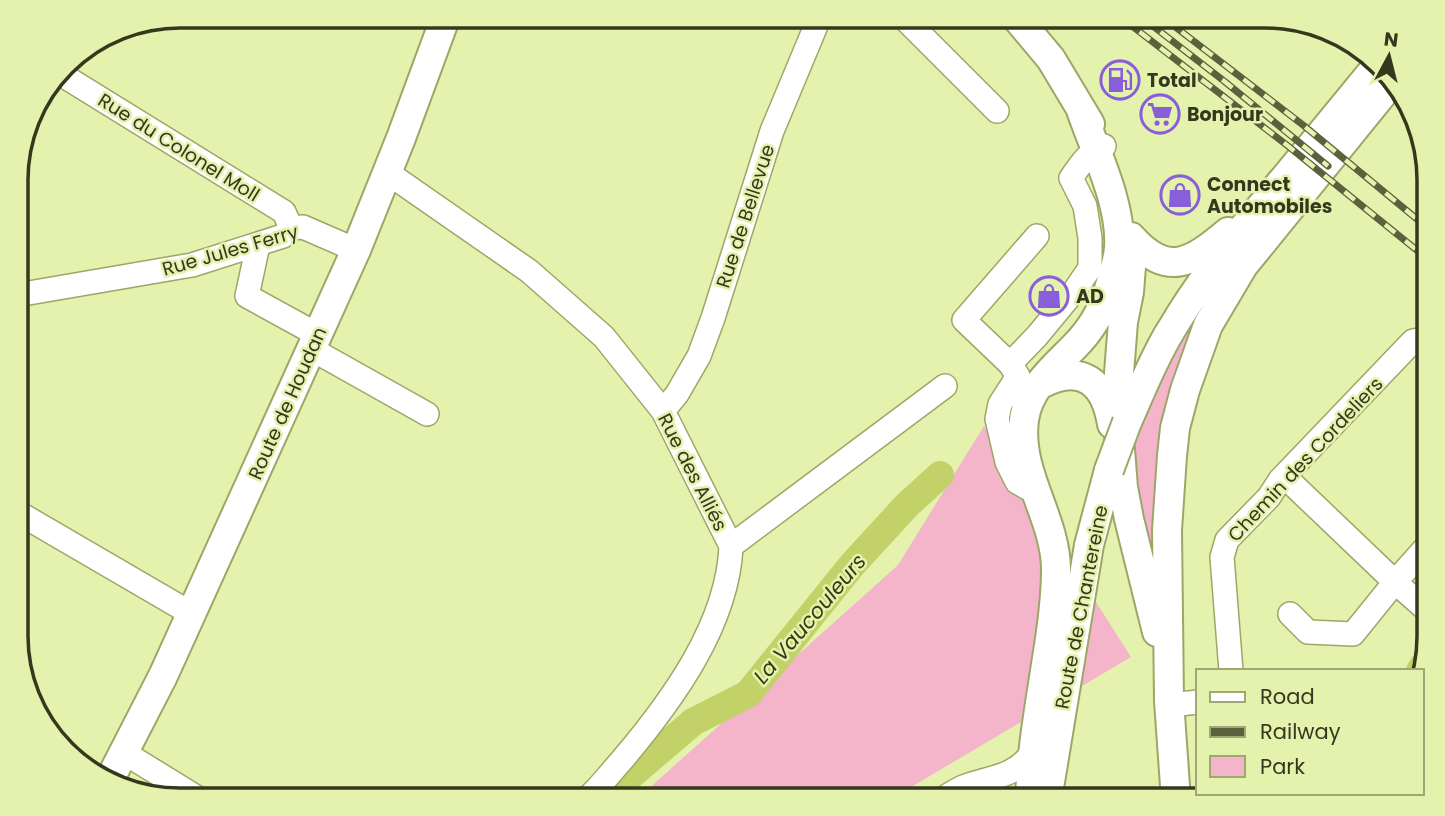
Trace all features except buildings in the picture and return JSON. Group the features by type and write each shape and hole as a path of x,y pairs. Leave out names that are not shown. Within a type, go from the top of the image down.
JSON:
{"main road":[{"name":"Route de Houdan","path":"113,772 163,676 356,250 388,173 442,28"},
{"path":"1023,374 1052,369 1092,327 1107,295 1119,250 1118,225 1099,148 1081,110 1051,59 1026,28"},
{"name":"Route de Chantereine","path":"1049,788 1089,545 1116,479 1128,422 1149,372 1170,332 1224,253 1356,91"},
{"path":"1176,788 1170,703 1168,504 1175,428 1185,390 1208,325 1243,267 1386,91"},
{"path":"1099,148 1111,159 1124,198 1131,237 1131,269 1123,322 1118,398 1116,479"},
{"path":"1131,237 1144,251 1158,260 1186,260 1202,253 1265,201"},
{"path":"1023,374 1075,376 1090,381 1101,390 1109,407 1116,479 1151,605 1170,703"},
{"path":"1023,374 1031,395 1023,436 1027,464 1054,544 1056,591 1032,753 1031,788"}],"street":[{"name":"Rue de Bellevue","path":"663,411 677,394 699,356 772,131 815,28"},
{"path":"914,28 997,111"},
{"name":"Rue du Colonel Moll","path":"68,78 284,212 291,228"},
{"name":"Rue des Alliés","path":"388,173 529,271 604,337 663,411 731,546 945,386"},
{"name":"Rue Jules Ferry","path":"28,293 191,265 283,236 291,228 303,227 356,250"},
{"path":"1023,374 964,320 1037,236"},
{"path":"258,245 247,296 314,343 322,355 428,414"},
{"name":"Chemin des Cordeliers","path":"1231,669 1222,556 1227,540 1269,498 1284,476 1417,344"},
{"path":"1284,476 1417,601"},
{"path":"28,518 191,614"},
{"path":"596,788 636,742 692,665 726,584 731,546"},
{"path":"1290,614 1308,632 1353,634 1417,557"},
{"path":"1170,703 1196,702"},
{"path":"123,752 182,788"},
{"path":"961,788 1014,771 1032,753"},
{"path":"986,781 1002,788"}],"green space":[{"path":"1221,270 1153,561 1139,507 1132,441 1154,387"},
{"path":"984,426 1131,657 909,788 649,788 898,565"}],"waterway":[{"name":"La Vaucouleurs","path":"616,788 693,722 748,694 852,565 907,505 940,475"}],"railway":[{"path":"1135,28 1288,146 1417,250"},
{"path":"1156,28 1328,166"},
{"path":"1177,28 1303,125 1417,219"}],"place":[{"name":"Total","path":"1120,80"},
{"name":"Bonjour","path":"1160,114"},
{"name":"Connect Automobiles","path":"1180,195"},
{"name":"AD","path":"1049,296"}]}
